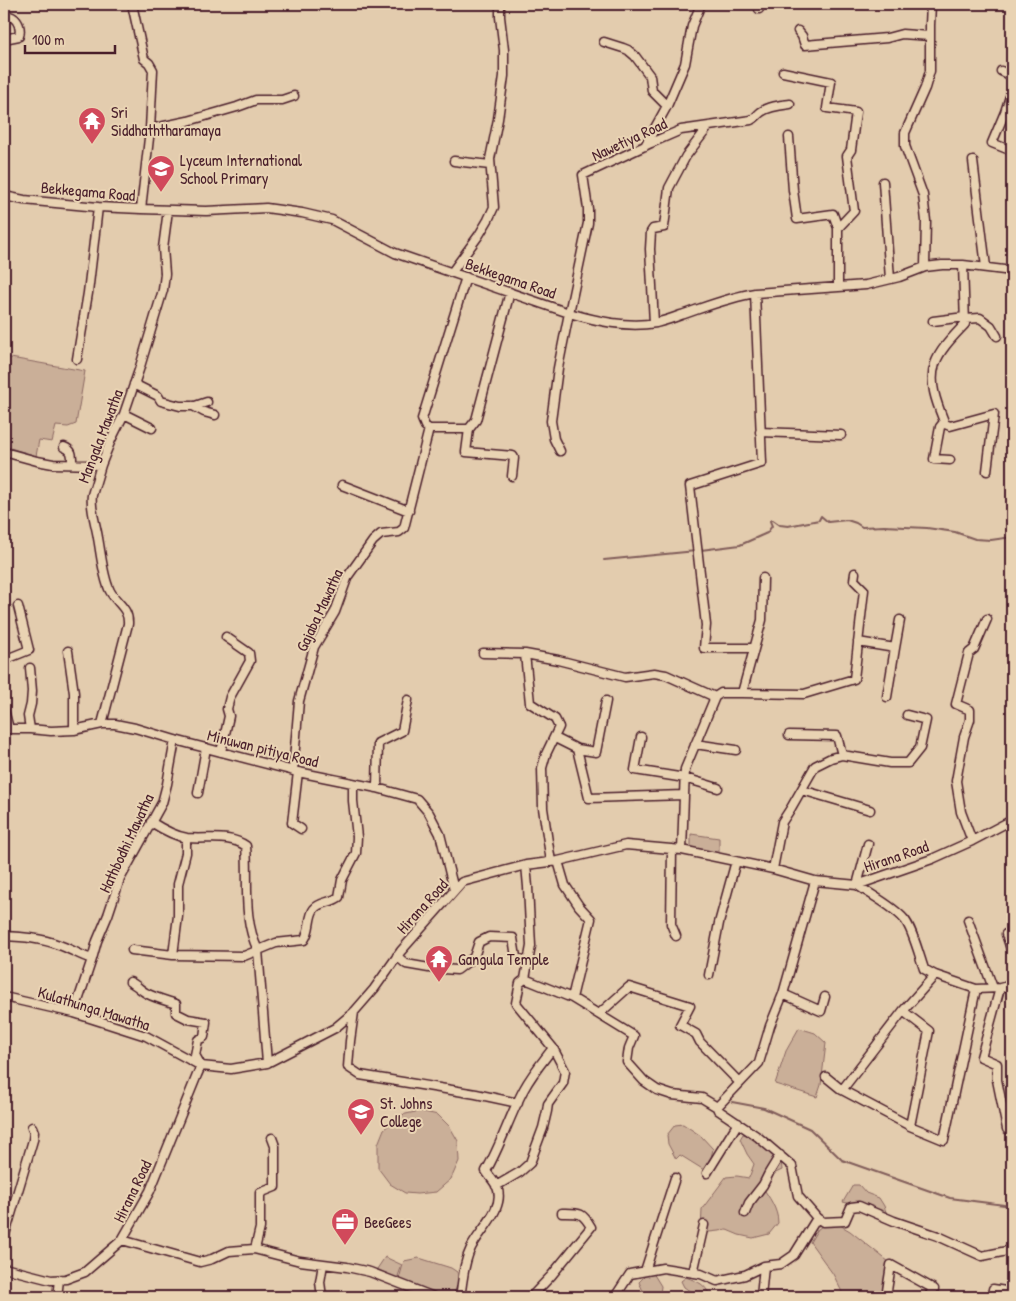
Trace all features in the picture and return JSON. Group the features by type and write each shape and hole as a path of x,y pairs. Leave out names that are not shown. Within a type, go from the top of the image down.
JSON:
{"street":[{"path":"132,4 144,59 153,70 150,129 142,209"},
{"path":"452,272 484,227 494,207 490,159 504,76 500,4"},
{"path":"645,146 667,106 685,64 692,26 701,4"},
{"path":"925,267 926,221 923,195 905,146 905,133 925,88 930,71 932,4"},
{"path":"4,16 10,15 20,28 19,36 4,39"},
{"path":"798,30 805,45 887,38 902,34 930,36"},
{"path":"604,42 628,50 635,56 650,76 652,91 667,106"},
{"path":"1001,71 1012,76"},
{"path":"783,72 831,82 827,108 856,112 852,150 847,156 854,210 838,228"},
{"path":"1012,90 992,143 1012,151"},
{"path":"150,129 181,123 256,100 282,100 294,96"},
{"name":"Nawetiya Road","path":"569,312 588,223 583,175 681,130 751,120 762,110 776,105 790,104"},
{"path":"654,323 650,249 651,232 653,229 664,227 669,188 686,156 709,126"},
{"path":"789,137 797,220 834,214 838,228 838,287"},
{"path":"454,161 490,165"},
{"path":"973,161 986,267"},
{"path":"883,182 890,279"},
{"name":"Bekkegama Road","path":"4,196 24,200 98,207 206,211 266,208 302,212 332,220 395,253 598,321 629,325 654,323 742,295 866,285 925,267 963,265 1012,271"},
{"path":"77,359 88,293 98,207"},
{"name":"Mangala Mawatha","path":"102,724 128,618 110,590 103,566 92,496 101,465 124,414 148,343 164,284 163,248 168,210"},
{"path":"963,265 965,324 945,346 935,363 932,376 936,400 945,424 950,426 994,414 987,471"},
{"name":"Gajaba Mawatha","path":"295,772 299,701 314,647 335,612 348,576 374,541 381,534 399,532 404,528 429,429 424,426 422,419 466,277"},
{"path":"510,292 476,420 469,429 466,452 513,456 512,476"},
{"path":"754,648 704,648 706,625 690,486 762,463 755,293"},
{"path":"560,451 554,439 551,420 558,368 569,312"},
{"path":"933,321 980,318 991,326 997,336"},
{"path":"134,384 158,396 161,401 180,406 193,406 207,402"},
{"path":"193,406 215,415"},
{"path":"124,414 152,428"},
{"path":"944,422 940,427 934,459 950,460"},
{"path":"429,429 469,429"},
{"path":"760,432 841,435"},
{"path":"64,447 69,448 72,453 72,464"},
{"path":"4,452 53,464 101,465"},
{"path":"342,485 409,511"},
{"path":"682,850 685,768 715,697 721,693 804,694 854,679 864,590 854,580 855,573"},
{"path":"742,694 762,620 763,578"},
{"path":"4,660 29,650 18,606"},
{"path":"972,841 961,812 956,781 964,736 970,720 970,710 956,704 969,653 974,650 987,619"},
{"path":"887,697 900,620"},
{"path":"221,752 229,716 227,709 230,697 250,660 249,654 226,637"},
{"path":"858,642 895,648"},
{"path":"68,651 74,693 74,730"},
{"path":"483,653 525,654 558,660 625,677 654,673 666,675 715,697"},
{"path":"525,654 530,703 555,719 559,727 546,754 542,768 543,808 554,862 565,885 579,906 591,919 572,998"},
{"path":"30,668 32,691 28,716 30,729"},
{"path":"377,788 378,743 402,731 408,700"},
{"path":"555,738 577,749 596,752 606,701"},
{"path":"4,710 7,730"},
{"path":"773,869 782,822 815,766 842,755 890,763 908,763 920,748 926,720 907,715"},
{"name":"Minuwan pitiya Road","path":"7,730 74,730 102,724 115,724 295,772 377,788 417,799 429,813 440,834 454,890"},
{"path":"789,735 837,736 842,755"},
{"path":"641,737 635,770 685,778 718,788"},
{"name":"Hathbodhi Mawatha","path":"74,1013 120,879 162,802 175,740"},
{"path":"695,744 736,750"},
{"path":"198,793 206,748"},
{"path":"577,749 588,798 684,795"},
{"path":"295,772 292,823 301,829"},
{"path":"132,950 173,955 244,956 276,943 304,940 307,936 313,910 320,904 333,901 338,897 342,880 356,853 357,837 353,783"},
{"path":"802,790 870,810"},
{"name":"Hirana Road","path":"4,1268 50,1280 66,1279 85,1272 122,1240 150,1192 201,1066 230,1069 267,1063 335,1028 354,1012 374,989 396,956 462,882 526,865 554,862 626,845 682,850 773,869 815,881 857,885 932,859 1012,820"},
{"path":"151,822 168,832 186,838 233,839 246,846 248,914 252,938 258,950 267,1063"},
{"path":"173,955 178,916 178,884 186,853 186,838"},
{"path":"868,844 857,885 887,905 905,920 924,969 935,975 976,989 1012,985"},
{"path":"672,849 671,924 676,936"},
{"path":"708,975 719,922 736,861"},
{"path":"496,1186 520,1172 530,1162 543,1128 548,1104 563,1083 565,1071 553,1048 516,1003 520,982 525,979 531,946 526,865"},
{"path":"717,1107 760,1063 770,1026 783,994 815,881"},
{"path":"968,920 997,988 980,1057 996,1064 997,1080 1007,1129"},
{"path":"1006,934 1012,952"},
{"path":"4,936 32,938 58,944 92,959"},
{"path":"396,956 406,964 457,970 474,958 479,942 489,937 513,938 516,956 528,962"},
{"path":"842,1090 903,1011 935,975"},
{"path":"525,979 572,998 634,1036 629,1048 627,1062 644,1080 657,1090 672,1095 702,1098 758,1137 792,1166 798,1196 817,1218 823,1222 845,1221 851,1207 859,1206 894,1221 938,1236 982,1256 1012,1250"},
{"path":"130,982 148,994 176,1004 176,1013 188,1019 206,1022 204,1036 198,1040 195,1055 201,1066"},
{"path":"600,1014 629,988 690,1006 680,1025 696,1034 700,1042 740,1083"},
{"path":"826,1078 842,1090 910,1126 944,1140 976,989"},
{"path":"783,994 820,1012 825,997"},
{"name":"Kulathunga Mawatha","path":"4,997 74,1013 146,1036 201,1066"},
{"path":"903,1011 929,1031 910,1126"},
{"path":"354,1012 348,1067 360,1075 476,1094 518,1103"},
{"path":"460,1297 463,1270 471,1248 498,1205 498,1188 486,1171 529,1081 553,1048"},
{"path":"707,1173 738,1123"},
{"path":"4,1238 33,1140 34,1132 32,1127"},
{"path":"255,1249 260,1228 260,1193 275,1187 275,1146 272,1138"},
{"path":"745,1213 749,1203 763,1185 780,1155"},
{"path":"645,1271 675,1178"},
{"path":"531,1297 551,1276 591,1227 586,1218 579,1213 562,1213"},
{"path":"615,1297 630,1274 645,1271 663,1268 701,1274 717,1281 745,1275 764,1266 781,1264 794,1255 817,1218"},
{"path":"693,1273 704,1225"},
{"path":"122,1240 200,1262 230,1251 255,1249 300,1260 370,1272 434,1297"},
{"path":"322,1297 320,1282 323,1264"},
{"path":"886,1297 890,1264 934,1290 928,1297"},
{"path":"761,1297 764,1266"},
{"path":"57,1297 59,1280"},
{"path":"994,1289 1012,1292"}],"shaded area":[{"path":"5,357 85,371 76,424 68,427 56,426 52,442 39,440 36,456 4,446"},
{"path":"691,834 719,838 719,854 694,850 691,847"},
{"path":"799,1028 815,1033 826,1043 821,1085 817,1097 775,1084 786,1051"},
{"path":"420,1111 438,1115 450,1127 458,1141 459,1161 451,1179 436,1192 405,1193 390,1184 378,1168 378,1144 384,1129 401,1115"},
{"path":"683,1124 701,1136 713,1149 710,1162 704,1170 680,1155 676,1159 668,1144 667,1135 675,1125"},
{"path":"743,1134 751,1136 781,1160 782,1170 767,1177 761,1185 775,1208 778,1223 769,1234 753,1238 727,1230 701,1233 702,1209 726,1177 749,1178 754,1164 740,1139"},
{"path":"853,1185 859,1185 866,1193 879,1198 887,1215 843,1202"},
{"path":"831,1220 850,1231 889,1262 881,1297 840,1297 842,1292 833,1274 810,1242 818,1229"},
{"path":"385,1257 402,1265 397,1279 377,1269"},
{"path":"419,1258 451,1268 457,1272 459,1280 453,1297 441,1297 399,1279 404,1261"},
{"path":"653,1273 661,1286 660,1295 655,1296 643,1291 639,1282 645,1276"},
{"path":"686,1277 701,1284 711,1297 698,1297 684,1287 681,1281"}],"waterway":[{"path":"701,550 740,545 767,533 772,526 770,521 773,520 780,525 788,526 819,520 821,516 828,522 847,520 862,527 927,528 955,532 975,539 991,540 1012,537"},
{"path":"604,560 696,551"},
{"path":"732,1102 764,1108 810,1129 842,1160 950,1198 1012,1206"}],"place":[{"name":"Sri Siddhaththaramaya","path":"92,145"},
{"name":"Lyceum International School Primary","path":"161,193"},
{"name":"Gangula Temple","path":"439,983"},
{"name":"St. Johns College","path":"361,1136"},
{"name":"BeeGees","path":"345,1246"}]}
